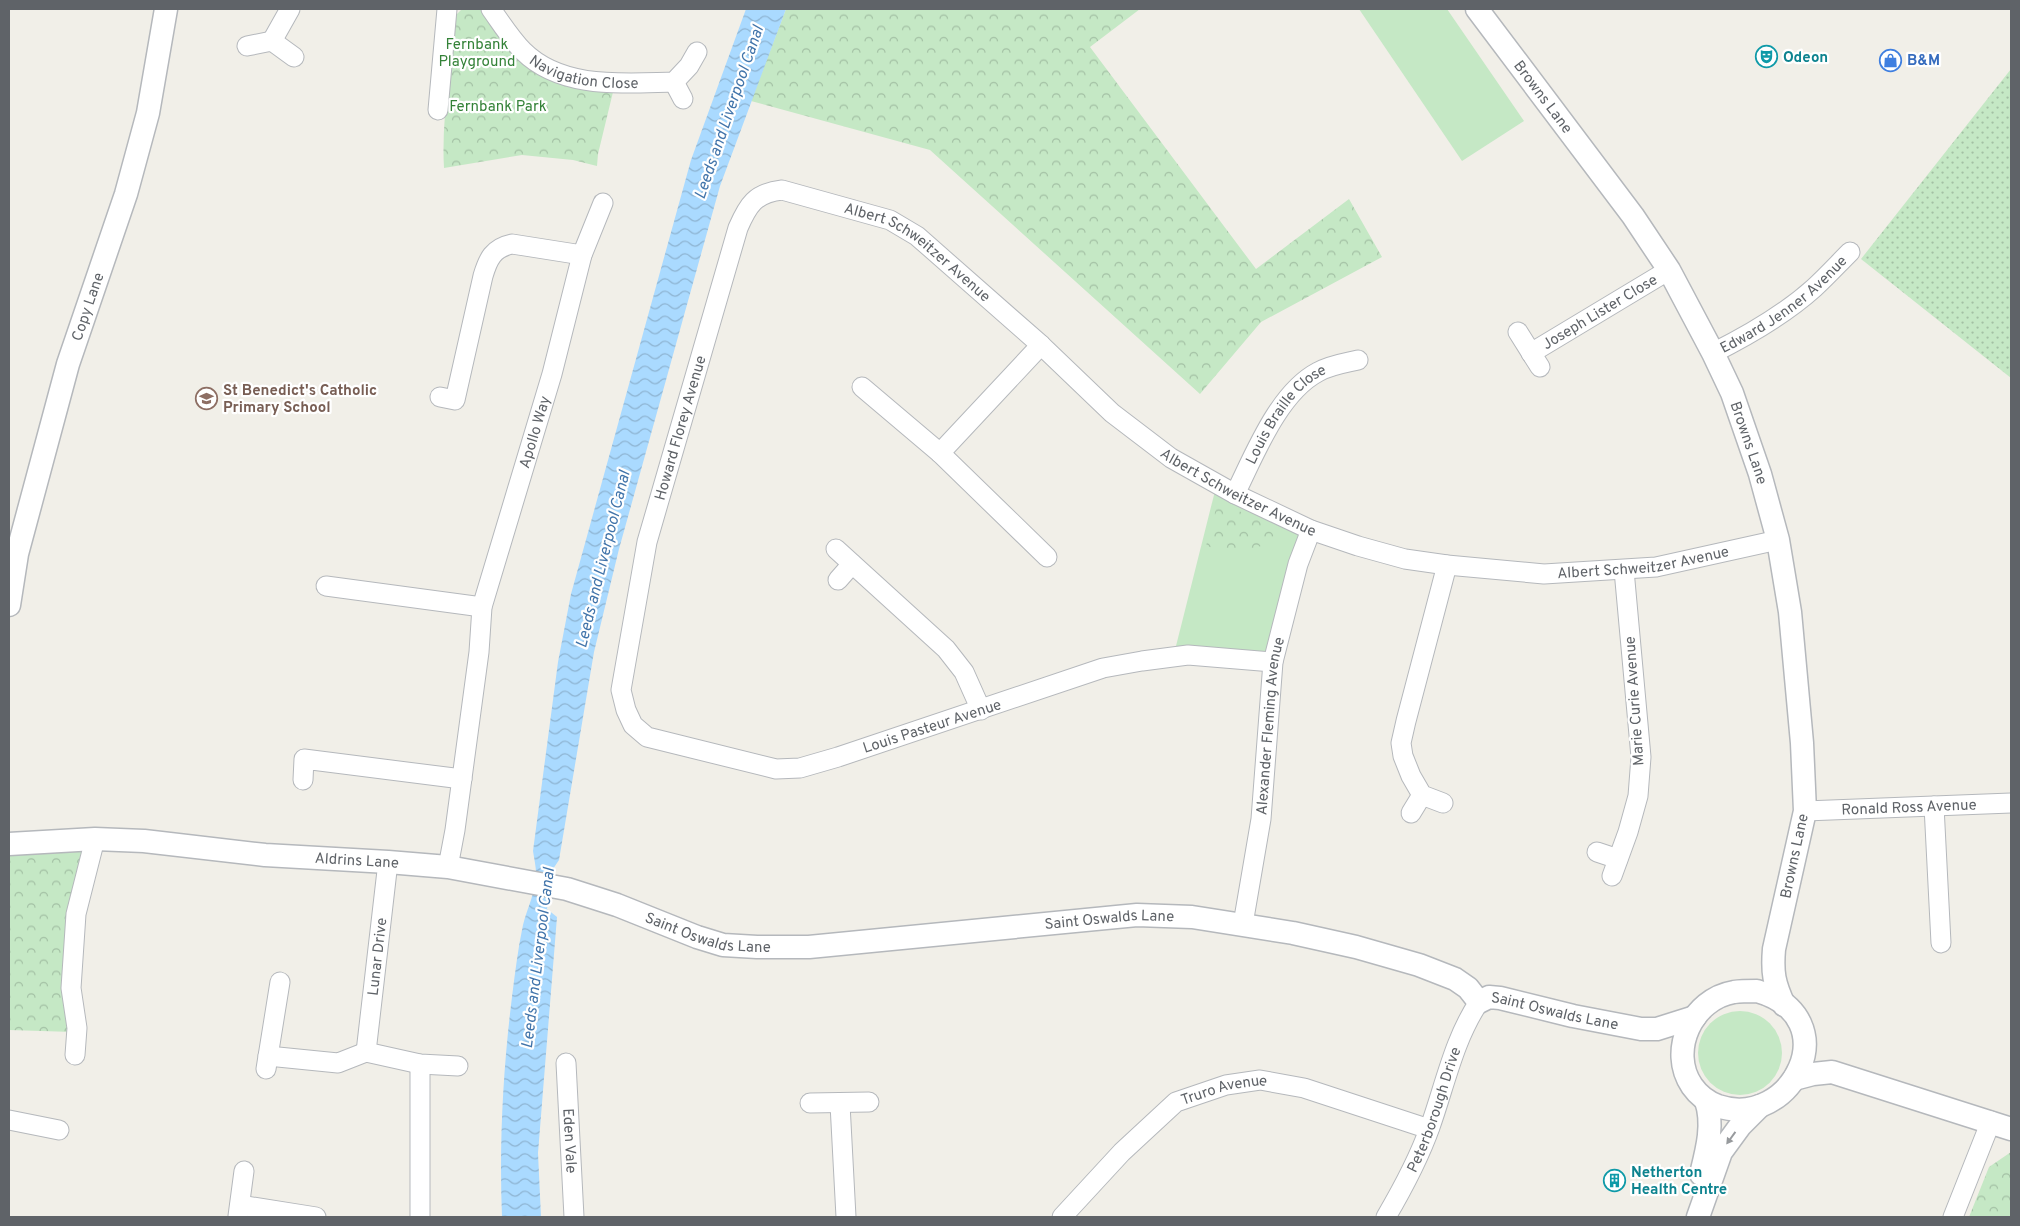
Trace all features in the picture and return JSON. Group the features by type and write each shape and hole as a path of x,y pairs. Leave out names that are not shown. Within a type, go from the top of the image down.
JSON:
{"street":[{"name":"Copy Lane","path":"9,605 17,554 68,364 126,194 148,113 166,9"},
{"path":"272,41 290,9"},
{"path":"438,110 447,9"},
{"name":"Navigation Close","path":"491,9 524,51 534,60 558,73 598,81 625,83 674,82"},
{"name":"Browns Lane","path":"1477,9 1633,216 1668,270 1713,353 1732,393 1760,474 1778,540 1790,612 1802,743 1805,811 1774,949 1772,971 1775,986 1784,1005"},
{"path":"247,46 272,41 294,56"},
{"path":"683,99 674,82 689,66 697,52"},
{"name":"Albert Schweitzer Avenue","path":"782,190 890,220 910,232 1041,346 1112,413 1172,458 1235,494 1311,530 1405,559 1544,574 1656,567 1778,540"},
{"name":"Howard Florey Avenue","path":"621,690 647,542 738,228 747,207 758,197 769,191 782,190"},
{"name":"Apollo Way","path":"448,867 479,652 482,607 552,374 582,255 602,203"},
{"path":"440,397 455,400 489,258 501,246 512,244 582,255"},
{"name":"Edward Jenner Avenue","path":"1713,353 1750,335 1782,312 1813,289 1850,252"},
{"name":"Joseph Lister Close","path":"1518,332 1536,360 1668,270"},
{"path":"940,453 1041,346"},
{"name":"Louis Braille Close","path":"1235,494 1266,432 1298,386 1316,372 1327,367 1358,360"},
{"path":"862,387 940,453 1047,557"},
{"name":"Alexander Fleming Avenue","path":"1242,924 1261,819 1273,662 1298,564 1311,530"},
{"path":"836,549 959,663 981,710"},
{"path":"838,580 852,564"},
{"path":"1443,803 1422,795 1411,776 1403,756 1402,743 1406,721 1447,565"},
{"name":"Marie Curie Avenue","path":"1597,852 1615,868 1638,796 1641,756 1624,570"},
{"path":"326,586 482,607"},
{"name":"Louis Pasteur Avenue","path":"621,690 626,710 633,725 647,737 776,769 800,768 981,710 1103,668 1142,660 1188,655 1273,662"},
{"path":"303,780 304,759 462,779"},
{"path":"1411,813 1422,795"},
{"name":"Ronald Ross Avenue","path":"1805,811 2011,802"},
{"path":"1934,806 1941,943"},
{"path":"75,1055 76,1028 71,988 76,914 95,839"},
{"name":"Aldrins Lane","path":"9,844 95,839 144,841 265,855 448,867 567,889"},
{"name":"Lunar Drive","path":"366,1052 388,862"},
{"name":"Saint Oswalds Lane","path":"567,889 617,905 697,937 723,944 756,947 818,946 1136,915 1192,917 1293,933 1356,947 1419,965 1455,979 1468,988 1479,1002 1489,997 1500,998 1572,1016 1641,1029 1657,1029 1695,1017"},
{"name":"Browns Lane","path":"1733,992 1761,973 1774,949"},
{"path":"280,982 267,1063 338,1063 366,1052 420,1064 458,1066"},
{"path":"1760,1106 1746,1110 1730,1110 1706,1101 1689,1081 1682,1063 1683,1041 1688,1026 1711,1002 1733,992 1757,991 1784,1005 1799,1022 1814,1051 1832,1072"},
{"name":"Peterborough Drive","path":"1386,1217 1401,1191 1429,1129 1464,1026 1479,1002"},
{"name":"Saint Oswalds Lane","path":"1641,1029 1669,1047 1682,1063"},
{"path":"1698,1217 1721,1152 1740,1126 1760,1106 1781,1093 1794,1079 1802,1065 1806,1049 1804,1034"},
{"name":"Eden Vale","path":"566,1063 574,1217"},
{"path":"420,1064 420,1217"},
{"path":"1794,1079 1832,1072 2001,1125 1953,1217"},
{"name":"Truro Avenue","path":"1062,1217 1122,1152 1176,1102 1226,1085 1260,1080 1304,1088 1429,1129"},
{"path":"1686,1217 1702,1172 1709,1137 1710,1112 1706,1101"},
{"path":"810,1103 840,1104 869,1102"},
{"path":"840,1104 846,1217"},
{"path":"9,1120 59,1130"},
{"path":"244,1171 239,1211 316,1217"}],"green space":[{"name":"Fernbank Park","path":"462,9 483,9 506,42 613,92 598,154 597,166 573,160 522,155 444,168 445,111 454,17"},
{"path":"786,9 1140,9 1090,47 1256,269 1349,199 1382,257 1261,322 1200,394 930,150 751,101"},
{"path":"1359,9 1447,9 1524,121 1462,161"},
{"path":"2011,69 2011,378 1861,259"},
{"path":"1216,487 1307,532 1270,656 1174,654"},
{"path":"1218,501 1283,532 1285,540 1234,553 1206,546"},
{"path":"83,850 73,1032 9,1030 9,855"},
{"path":"1740,1011 1756,1014 1770,1023 1779,1037 1782,1053 1779,1069 1770,1083 1756,1092 1740,1095 1724,1092 1710,1083 1701,1069 1698,1053 1701,1037 1710,1023 1724,1014"},
{"path":"2011,1152 2011,1217 1969,1217 1989,1167"}],"water":[{"name":"Leeds and Liverpool Canal","path":"746,9 786,9 720,186 619,549 594,652 559,860 551,872 547,909 557,917 538,1153 541,1217 502,1217 501,1134 509,1024 521,934 536,881 533,851 558,662 571,594 691,160"}],"place":[{"name":"Odeon","path":"1767,57"},
{"name":"B&M","path":"1891,60"},
{"name":"St Benedict's Catholic Primary School","path":"207,399"},
{"name":"Netherton Health Centre","path":"1615,1181"}],"park label":[{"name":"Fernbank Playground","path":"477,52"}]}
